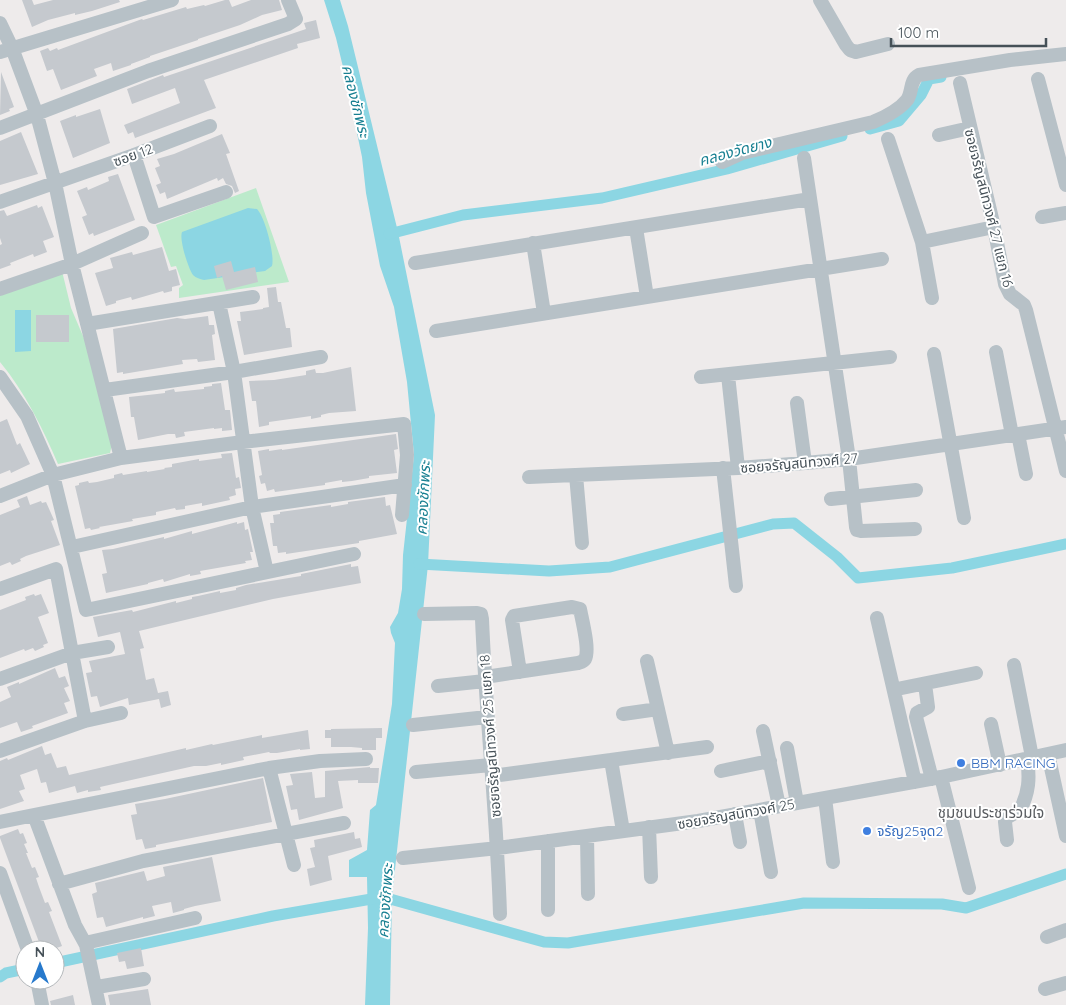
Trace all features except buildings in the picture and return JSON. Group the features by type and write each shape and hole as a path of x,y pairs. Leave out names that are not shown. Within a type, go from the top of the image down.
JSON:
{"street":[{"path":"6,50 172,0"},
{"path":"0,128 148,71 288,24 296,19 288,0"},
{"path":"820,0 850,50 856,52 888,44"},
{"path":"0,23 6,50 37,115 121,458"},
{"path":"722,162 750,151 873,122 889,115 906,101 913,81 919,75 1010,60 1066,54"},
{"path":"1038,79 1066,185"},
{"name":"ซอยจรัญสนิทวงศ์ 27 แยก 16","path":"960,83 994,227 1005,284 1010,294 1026,310 1061,428 1066,471"},
{"name":"ซอย 12","path":"0,202 210,126"},
{"path":"939,135 970,128"},
{"path":"888,140 922,242 932,298"},
{"path":"134,155 154,217 226,192"},
{"path":"804,158 858,530 915,529"},
{"path":"415,263 810,199"},
{"path":"1042,217 1066,213"},
{"path":"922,242 994,227"},
{"path":"636,228 647,297"},
{"path":"0,289 72,264 142,233"},
{"path":"533,243 544,313"},
{"path":"436,331 882,259"},
{"path":"88,324 253,297"},
{"path":"219,303 234,372 252,507 267,572"},
{"path":"996,352 1026,474"},
{"path":"934,354 964,518"},
{"path":"105,390 234,372 321,357"},
{"path":"700,377 890,357"},
{"path":"728,375 738,468"},
{"path":"0,377 27,416 53,475 86,610 354,554"},
{"path":"797,403 805,464"},
{"path":"0,496 53,475 121,458 404,424 407,455 402,515"},
{"name":"ซอยจรัญสนิทวงศ์ 27","path":"529,476 805,464 1061,428"},
{"path":"724,468 736,586"},
{"path":"576,475 582,543"},
{"path":"72,547 252,507 405,484"},
{"path":"831,499 916,490"},
{"path":"0,589 56,569 85,721"},
{"path":"438,686 578,664 586,656 580,609 572,607 514,616 512,620 520,672"},
{"name":"ซอยจรัญสนิทวงศ์ 25 แยก 18","path":"424,614 477,612 481,614 498,848 500,914"},
{"path":"877,618 915,782"},
{"path":"0,680 72,653 108,647"},
{"path":"648,661 668,752"},
{"path":"1007,840 1006,818 1020,810 1028,790 1029,775 1029,758 1014,665"},
{"path":"897,690 976,673"},
{"path":"925,684 928,707 917,713 916,717 937,778 969,888"},
{"path":"623,714 658,708"},
{"path":"0,751 85,721 121,713"},
{"path":"413,725 488,717"},
{"path":"991,724 1000,764"},
{"path":"763,732 780,806"},
{"path":"416,772 491,770 611,760 707,747"},
{"path":"787,748 797,803"},
{"name":"ซอยจรัญสนิทวงศ์ 25","path":"403,858 498,848 650,828 937,778 1066,750"},
{"path":"1048,754 1066,831"},
{"path":"0,822 269,768 320,761 366,758"},
{"path":"611,760 624,831"},
{"path":"721,771 770,761"},
{"path":"269,768 294,865"},
{"path":"825,798 833,862"},
{"path":"760,810 771,872"},
{"path":"735,814 740,842"},
{"path":"34,815 75,925 86,944 99,1005"},
{"path":"59,884 143,861 344,823"},
{"path":"650,828 651,877"},
{"path":"587,836 588,894"},
{"path":"548,841 548,910"},
{"path":"0,873 24,940"},
{"path":"86,944 195,918"},
{"path":"1047,937 1066,930"},
{"path":"96,988 144,979"},
{"path":"1046,989 1066,983"},
{"path":"39,990 42,1005"}],"green space":[{"path":"256,188 289,282 179,298 179,288 183,285 176,266 171,267 156,225"},
{"path":"62,271 71,308 86,343 112,444 110,453 58,464 33,411 18,386 0,362 0,293"}],"water":[{"name":"คลองชักพระ","path":"324,0 340,0 348,26 398,232 435,415 428,565 392,897 390,1005 365,1005 368,928 367,877 349,877 349,860 367,850 370,810 376,805 392,704 395,643 390,627 398,613 402,589 403,555 414,455 407,382 394,307 380,266 366,193 362,157 336,38"},
{"path":"248,208 257,209 263,220 271,245 272,266 265,271 204,280 194,276 184,253 182,232"},
{"path":"15,310 31,310 31,351 15,352"}],"waterway":[{"name":"คลองวัดยาง","path":"870,129 899,121 921,95 929,79 941,77"},
{"name":"คลองวัดยาง","path":"389,234 463,215 602,198 727,169 842,136"},
{"path":"419,564 549,571 610,567 773,524 794,523 837,557 858,578 952,568 1066,544"},
{"name":"คลองชักพระ","path":"65,961 273,916 383,897 544,942 568,943 804,903 942,904 966,908 1066,874"},
{"path":"0,977 6,973 15,971"}],"place":[{"name":"BBM RACING","path":"961,763"},
{"name":"จรัญ25จุด2","path":"867,831"}],"district":[{"name":"ชุมชนประชาร่วมใจ","path":"991,812"}]}
